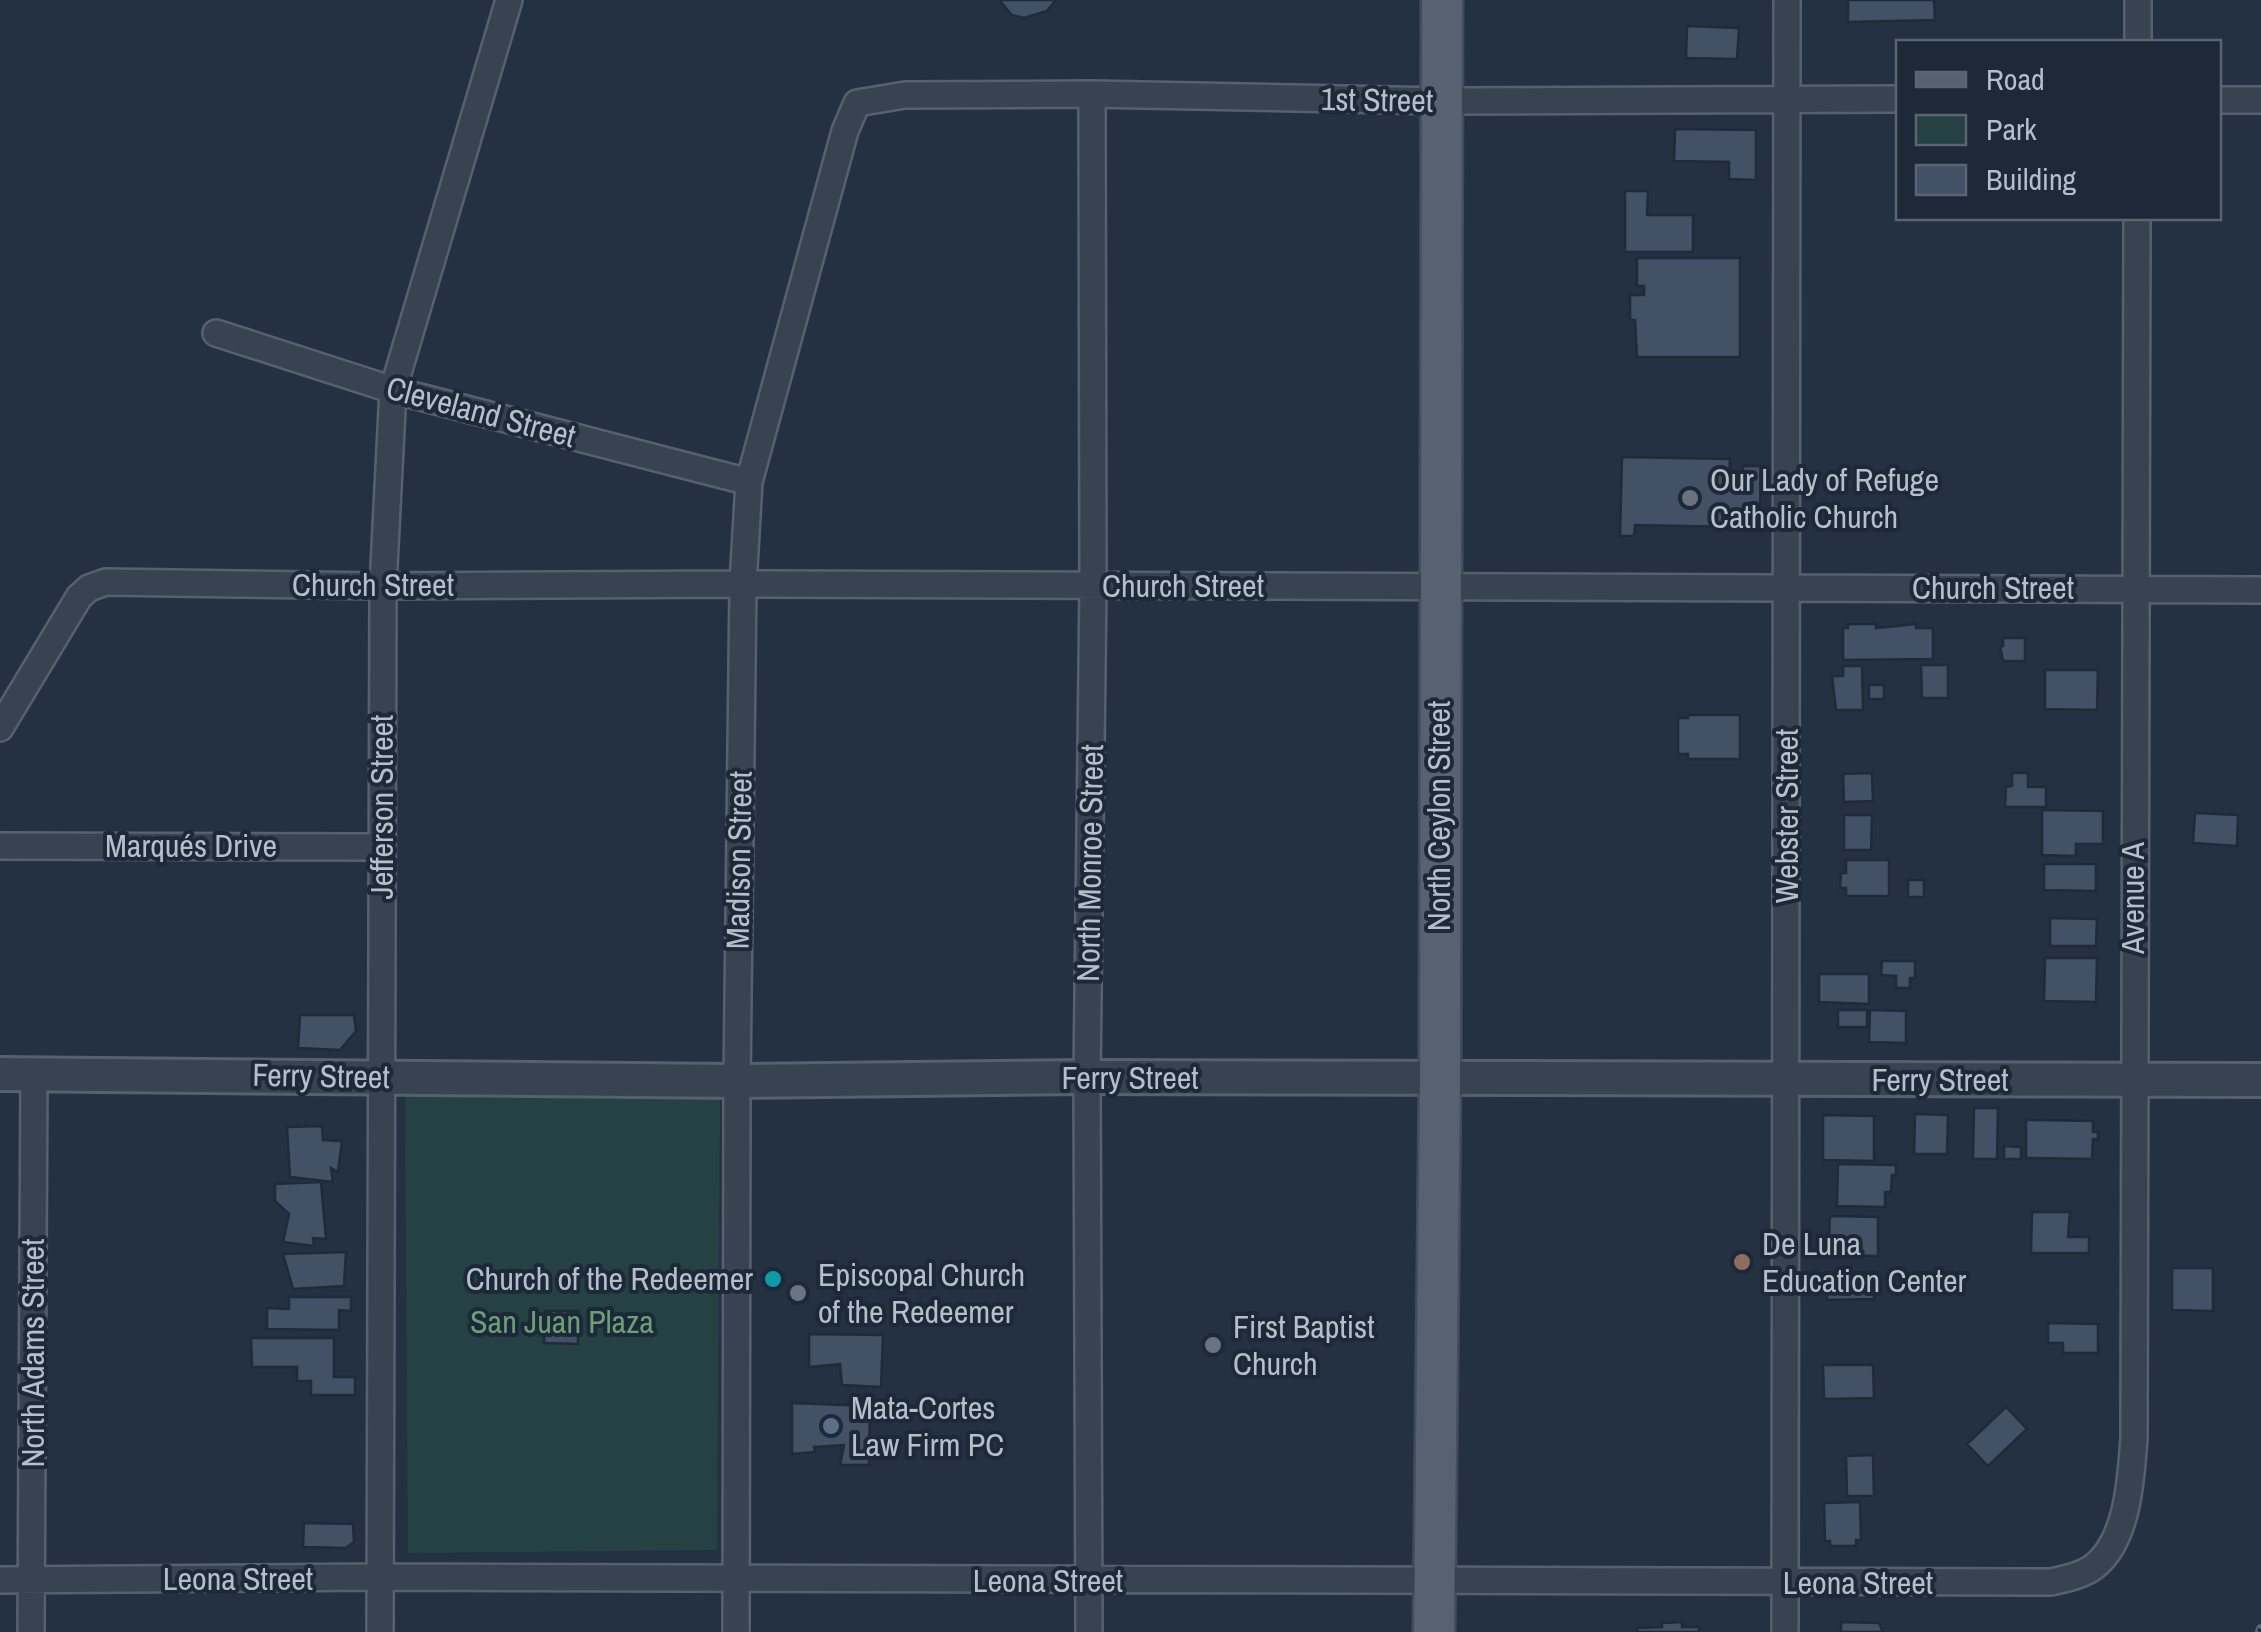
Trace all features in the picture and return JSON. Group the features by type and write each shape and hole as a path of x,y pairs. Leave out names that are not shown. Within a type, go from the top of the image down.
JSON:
{"main road":[{"name":"North Ceylon Street","path":"1434,1632 1440,1080 1442,0"}],"street":[{"name":"Jefferson Street","path":"380,1632 383,586 392,390 510,0"},
{"name":"Webster Street","path":"1785,1632 1787,0"},
{"path":"2138,0 2138,40"},
{"name":"1st Street","path":"857,102 905,94 1442,101 1896,99"},
{"name":"North Monroe Street","path":"1089,1632 1087,1077 1093,585 1092,94"},
{"path":"2221,100 2261,100"},
{"name":"Madison Street","path":"736,1632 736,1081 742,584 750,482 845,131 857,102"},
{"name":"Avenue A","path":"2093,1568 2118,1534 2130,1496 2134,1438 2136,220"},
{"name":"Cleveland Street","path":"216,333 392,390 750,482"},
{"name":"Church Street","path":"0,728 79,597 89,588 106,582 2261,590"},
{"name":"Marqués Drive","path":"0,846 382,847"},
{"name":"Ferry Street","path":"0,1074 736,1081 1087,1077 2261,1080"},
{"name":"North Adams Street","path":"31,1632 34,1074"},
{"name":"Leona Street","path":"0,1580 2051,1582 2093,1568"}],"green space":[{"name":"San Juan Plaza","path":"405,1091 720,1095 717,1550 408,1553"}],"building":[{"path":"999,0 1056,0 1047,11 1024,18 1012,15"},
{"path":"1848,0 1934,0 1935,20 1848,22"},
{"path":"1687,26 1739,28 1737,59 1686,58"},
{"path":"1675,129 1756,130 1756,180 1729,179 1729,162 1674,161"},
{"path":"1625,191 1648,191 1647,215 1693,215 1693,252 1625,252"},
{"path":"1637,258 1740,258 1740,357 1637,357 1630,295 1644,295 1644,286 1637,286"},
{"name":"Our Lady of Refuge Catholic Church","path":"1622,457 1730,459 1729,479 1743,479 1743,466 1761,466 1760,517 1734,517 1734,527 1635,525 1634,536 1620,536"},
{"path":"1848,624 1876,624 1876,628 1916,624 1916,628 1933,628 1933,659 1843,660 1843,628 1848,628"},
{"path":"2003,638 2025,638 2025,661 2003,661"},
{"path":"1921,665 1948,665 1948,698 1922,698"},
{"path":"1843,666 1862,666 1863,710 1836,710 1832,676 1843,676"},
{"path":"2045,670 2098,670 2097,710 2045,709"},
{"path":"1869,685 1884,685 1884,699 1869,699"},
{"path":"1740,715 1740,759 1688,759 1688,754 1678,754 1678,718"},
{"path":"1872,773 1873,801 1844,802 1843,774"},
{"path":"2012,773 2028,773 2028,787 2046,787 2046,807 2005,807 2006,787 2012,786"},
{"path":"2042,810 2103,811 2103,844 2076,844 2076,856 2042,855"},
{"path":"2195,813 2238,815 2237,846 2193,843"},
{"path":"1844,815 1872,815 1871,850 1844,850"},
{"path":"1846,860 1889,860 1889,896 1846,896 1846,888 1840,888"},
{"path":"2044,864 2096,864 2096,891 2044,890"},
{"path":"1908,880 1924,880 1924,897 1908,897"},
{"path":"2050,918 2097,919 2096,946 2050,946"},
{"path":"2045,958 2097,958 2096,1002 2044,1001"},
{"path":"1882,961 1915,961 1915,978 1910,978 1910,988 1896,988 1896,976 1881,975"},
{"path":"1819,974 1869,974 1869,1004 1819,1002"},
{"path":"1838,1010 1867,1010 1867,1027 1838,1027"},
{"path":"1870,1010 1906,1011 1906,1043 1869,1042"},
{"path":"300,1015 354,1015 356,1031 340,1050 298,1048"},
{"path":"1974,1108 1998,1108 1997,1159 1973,1159"},
{"path":"1915,1114 1948,1115 1947,1154 1914,1154"},
{"path":"1823,1115 1874,1116 1874,1161 1823,1160"},
{"path":"2026,1120 2093,1121 2098,1140 2093,1139 2092,1159 2026,1158"},
{"path":"322,1126 323,1140 342,1141 338,1172 331,1168 333,1182 290,1177 287,1127"},
{"path":"2004,1146 2021,1147 2021,1159 2004,1159"},
{"path":"1838,1164 1896,1165 1891,1192 1885,1192 1885,1207 1837,1206"},
{"path":"321,1182 326,1239 313,1238 314,1246 283,1242 289,1214 275,1201 275,1184"},
{"path":"2032,1212 2070,1212 2068,1237 2089,1237 2089,1253 2031,1253"},
{"path":"1830,1216 1878,1217 1878,1256 1836,1255 1836,1242 1829,1241"},
{"path":"346,1252 344,1286 293,1289 283,1254"},
{"path":"2172,1268 2213,1268 2213,1311 2172,1310"},
{"path":"1874,1272 1874,1299 1827,1300 1826,1273"},
{"path":"289,1297 351,1297 351,1311 339,1310 339,1330 267,1329 267,1308 289,1309"},
{"path":"545,1311 578,1311 578,1344 544,1343"},
{"path":"2048,1323 2098,1324 2098,1353 2063,1353 2063,1343 2048,1343"},
{"path":"809,1334 883,1335 881,1387 842,1385 840,1364 809,1367"},
{"path":"251,1338 334,1338 334,1377 355,1377 355,1395 311,1395 311,1381 297,1381 297,1367 252,1367"},
{"path":"1823,1365 1873,1365 1874,1398 1824,1399"},
{"name":"Mata-Cortes Law Firm PC","path":"792,1403 870,1406 869,1465 840,1465 844,1445 814,1447 815,1452 792,1454"},
{"path":"2006,1407 2027,1429 1988,1466 1967,1444"},
{"path":"1873,1455 1874,1496 1847,1496 1846,1456"},
{"path":"1860,1502 1861,1540 1856,1540 1856,1546 1830,1546 1830,1541 1825,1541 1824,1503"},
{"path":"304,1523 353,1524 354,1542 346,1548 303,1547"},
{"path":"1682,1622 1682,1627 1699,1627 1699,1632 1637,1632 1637,1628"},
{"path":"1841,1622 1879,1623 1883,1632 1841,1632"}],"place":[{"name":"Our Lady of Refuge Catholic Church","path":"1690,498"},
{"name":"De Luna Education Center","path":"1742,1262"},
{"name":"Church of the Redeemer","path":"773,1279"},
{"name":"Episcopal Church of the Redeemer","path":"798,1293"},
{"name":"First Baptist Church","path":"1213,1345"},
{"name":"Mata-Cortes Law Firm PC","path":"831,1426"}]}
